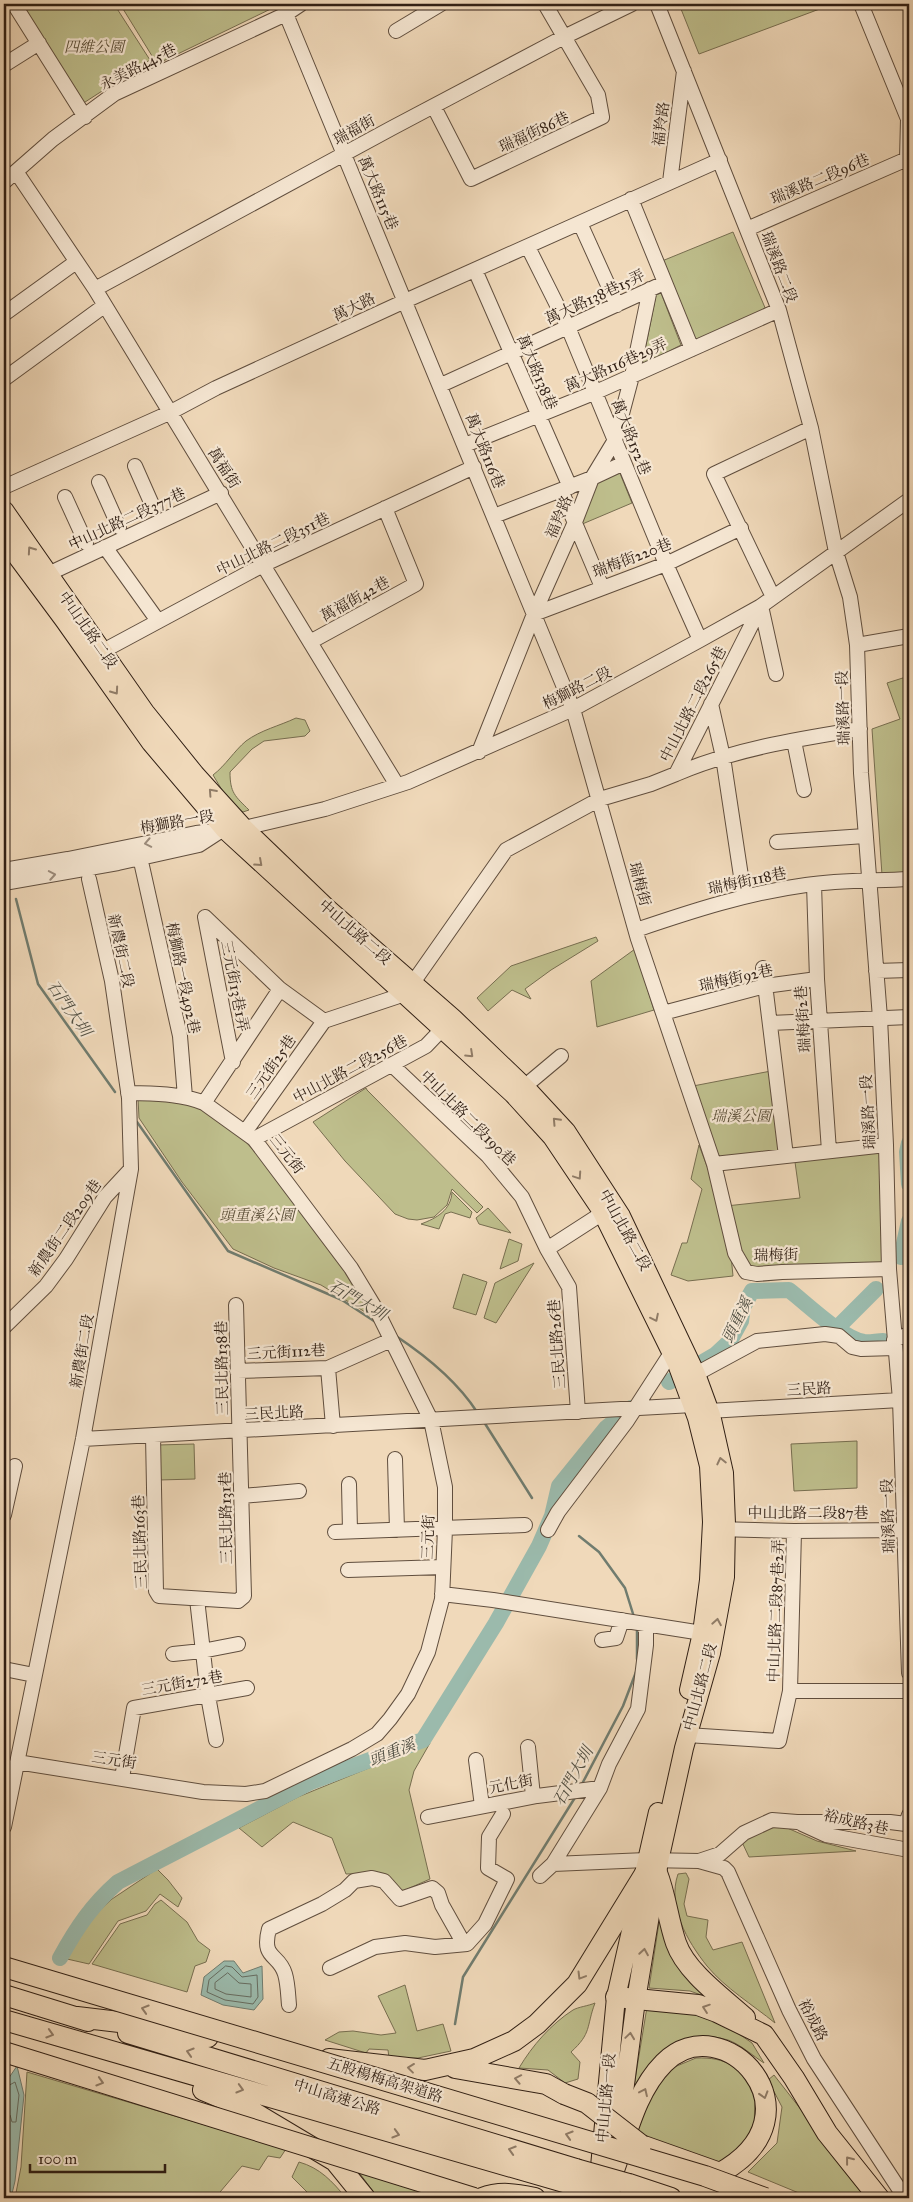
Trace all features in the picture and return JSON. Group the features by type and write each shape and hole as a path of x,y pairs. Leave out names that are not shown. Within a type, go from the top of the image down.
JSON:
{"highway":[{"path":"652,1867 665,1893 676,1944 694,1972 764,2035 794,2078 828,2133 879,2198"},
{"path":"77,2017 178,2030 274,2054 425,2070 460,2065 514,2041 536,2024 577,1984 652,1867"},
{"name":"五股楊梅高架道路","path":"4,1967 705,2176 765,2198"},
{"name":"中山高速公路","path":"4,1995 575,2177 611,2198"},
{"path":"616,1997 698,2005 764,2035"},
{"name":"中山高速公路","path":"4,2020 120,2055 575,2177 628,2184 671,2198"},
{"path":"460,2065 546,2084 564,2094 587,2103 641,2145 720,2173 738,2164 757,2141 764,2125 767,2102 763,2089 747,2064 727,2052 698,2045 682,2051 665,2062 647,2085 636,2108 614,2170"},
{"path":"4,2052 484,2197 514,2194 534,2198"},
{"path":"120,2055 248,2109 335,2161 365,2198"}],"main road":[{"name":"中山北路二段","path":"4,510 48,574 151,743 224,829 249,854 524,1087 566,1131 608,1210 684,1367 724,1473 719,1529 709,1580 702,1634 652,1867 636,2000"},
{"name":"中山北路二段","path":"4,539 98,656 196,774 244,828 409,989"},
{"name":"中山北路二段","path":"448,1023 552,1137 608,1210"},
{"name":"中山北路二段","path":"616,1997 711,1653 725,1577 719,1529"},
{"name":"中山北路一段","path":"597,2198 616,1997"},
{"name":"中山北路一段","path":"611,2198 636,2000"}],"street":[{"path":"14,4 85,117"},
{"name":"永美路445巷","path":"4,182 17,173 53,139 114,94 286,14 301,4"},
{"path":"396,32 441,4"},
{"path":"545,4 564,37"},
{"name":"瑞福街","path":"95,290 344,154 564,37 632,4"},
{"name":"瑞溪路二段","path":"657,4 778,310 811,428 836,552"},
{"path":"861,4 908,119 908,162"},
{"name":"萬大路115巷","path":"286,14 405,301"},
{"name":"瑞福街86巷","path":"434,107 471,179 602,117 598,95 564,37"},
{"path":"4,65 39,43"},
{"name":"福羚路","path":"670,182 684,71"},
{"name":"萬大路","path":"4,487 169,413 216,388 405,301 720,160"},
{"name":"瑞溪路二段96巷","path":"747,229 908,162"},
{"name":"萬福街","path":"17,173 95,290 169,413 221,493 397,785"},
{"path":"631,200 692,350"},
{"path":"580,223 617,305"},
{"name":"萬大路152巷","path":"528,247 568,327 666,564 700,640"},
{"path":"4,314 76,262"},
{"name":"萬大路138巷","path":"475,270 538,416 575,522 602,587"},
{"name":"萬大路138巷15弄","path":"441,385 664,283"},
{"name":"福羚路","path":"479,752 534,614 575,522 592,478 615,440 632,376 650,289"},
{"name":"萬大路116巷","path":"405,301 534,614"},
{"path":"4,379 104,306"},
{"name":"萬大路116巷29弄","path":"465,445 596,392 778,310"},
{"path":"773,597 714,474 811,428"},
{"path":"494,516 592,478 624,463"},
{"path":"135,466 154,509"},
{"name":"中山北路二段351巷","path":"98,656 158,621 263,565 474,467"},
{"path":"99,482 119,527"},
{"name":"中山北路二段377巷","path":"48,574 221,493"},
{"path":"65,498 86,543"},
{"name":"梅獅路二段","path":"224,829 244,828 325,809 397,785 479,752 573,709 761,606 909,500"},
{"name":"萬福街42巷","path":"310,642 416,584 385,508"},
{"name":"瑞梅街220巷","path":"534,614 666,564 740,528"},
{"path":"105,547 158,621"},
{"name":"瑞溪路一段","path":"836,552 850,597 857,645 865,836 880,1018 889,1269 895,1344 904,1398 909,1673"},
{"path":"761,606 776,674"},
{"name":"中山北路二段265巷","path":"409,989 435,949 506,850 600,799 651,784 676,774 761,606"},
{"name":"瑞梅街","path":"534,614 573,709 636,930 714,1164 735,1253 746,1272 756,1274 889,1269"},
{"path":"857,645 909,636"},
{"path":"711,704 723,756 744,896"},
{"path":"676,774 723,756 860,729"},
{"path":"794,741 804,790"},
{"name":"梅獅路一段","path":"4,883 118,863 224,829"},
{"path":"777,842 865,836"},
{"name":"梅獅路一段","path":"4,870 197,839"},
{"name":"梅獅路一段492巷","path":"142,866 180,1036 185,1097"},
{"name":"新農街二段","path":"4,1827 83,1439 131,1169 128,1093 112,981 89,879"},
{"name":"瑞梅街118巷","path":"636,930 744,896 814,884 909,879"},
{"name":"瑞梅街2巷","path":"814,884 817,979 829,1151"},
{"name":"三元街13巷1弄","path":"233,1062 205,917 280,989"},
{"path":"763,968 786,1156"},
{"path":"876,971 909,970"},
{"name":"瑞梅街92巷","path":"663,1013 765,986 817,979"},
{"path":"204,1103 280,989 324,1021 409,989"},
{"path":"770,1023 909,1017"},
{"name":"三元街25巷","path":"250,1136 324,1021"},
{"name":"中山北路二段256巷","path":"250,1136 426,1046 448,1023"},
{"path":"524,1087 562,1056"},
{"name":"中山北路二段190巷","path":"392,1065 488,1156 522,1197 547,1249"},
{"name":"三元街","path":"17,1762 204,1792 246,1794 276,1787 352,1749 377,1734 390,1719 408,1694 428,1652 442,1594 445,1487 431,1420 387,1333 351,1268 250,1136 204,1103 169,1094 128,1093"},
{"path":"714,1164 886,1145"},
{"name":"新農街二段209巷","path":"4,1327 46,1286 66,1260 105,1197 131,1169"},
{"path":"547,1249 608,1210"},
{"name":"三民北路26巷","path":"547,1249 569,1287 578,1412"},
{"name":"三民北路138巷","path":"236,1305 240,1431"},
{"name":"三元街112巷","path":"237,1372 328,1368 387,1333"},
{"path":"553,1521 635,1408 684,1367 757,1341 825,1334 839,1336 852,1347 861,1349 895,1344 909,1334"},
{"path":"328,1368 333,1426"},
{"name":"三民路","path":"701,1408 904,1398"},
{"path":"578,1412 635,1408 701,1408"},
{"name":"三民北路","path":"83,1439 578,1412"},
{"name":"三民北路131巷","path":"238,1601 244,1596 240,1431"},
{"name":"三民北路163巷","path":"153,1436 156,1590 158,1596 238,1601"},
{"path":"395,1459 397,1530"},
{"path":"4,1515 15,1466"},
{"path":"349,1484 350,1532"},
{"path":"242,1496 299,1491"},
{"path":"335,1532 525,1525"},
{"name":"中山北路二段87巷","path":"719,1529 794,1531 905,1530"},
{"name":"中山北路二段87巷2弄","path":"687,1735 779,1741 790,1691 794,1531"},
{"path":"348,1570 443,1567"},
{"path":"442,1594 494,1600 702,1634"},
{"path":"196,1599 208,1696 216,1740"},
{"path":"607,1643 624,1621"},
{"path":"540,1876 553,1864 638,1709 646,1645 644,1626"},
{"path":"173,1654 238,1644"},
{"path":"4,1669 34,1675"},
{"name":"三元街272巷","path":"122,1778 134,1708 247,1688"},
{"path":"790,1691 909,1691"},
{"path":"528,1747 533,1796"},
{"path":"476,1760 482,1806"},
{"name":"元化街","path":"428,1817 533,1796 594,1788"},
{"path":"330,1968 375,1947 405,1942 435,1948 464,1944 485,1924 507,1879 488,1868 489,1837 503,1814"},
{"name":"裕成路3巷","path":"553,1864 652,1867 699,1861 720,1854 744,1833 755,1826 772,1820 796,1822 886,1822 908,1819"},
{"name":"裕成路3巷","path":"796,1822 826,1835 909,1850"},
{"name":"裕成路","path":"699,1861 724,1868 728,1872 789,2010 814,2058 905,2198"},
{"path":"289,2005 285,1973 268,1952 266,1940 269,1929 322,1904 345,1890 354,1880 372,1878 384,1881 400,1899 432,1888 438,1893 442,1905 464,1944"}],"green space":[{"name":"四維公園","path":"18,4 114,4 150,60 82,104"},
{"path":"120,4 281,4 157,64"},
{"path":"679,4 833,4 699,54"},
{"path":"733,232 766,310 696,341 662,261"},
{"path":"661,293 681,345 642,365 656,295"},
{"path":"619,471 632,503 580,525 596,481"},
{"path":"909,676 909,875 882,875 872,729 900,719 887,683"},
{"path":"296,718 305,720 310,731 305,736 264,741 252,749 230,772 234,794 249,810 243,812 239,810 222,790 213,775 246,741 264,731"},
{"path":"596,937 598,941 551,970 525,989 531,999 512,990 488,1011 477,998 511,966"},
{"path":"635,949 654,1010 597,1027 591,981"},
{"name":"瑞溪公園","path":"771,1071 781,1152 716,1160 693,1086"},
{"path":"366,1088 483,1207 477,1213 452,1189 447,1205 434,1217 417,1220 395,1214 345,1161 313,1122"},
{"name":"頭重溪公園","path":"168,1097 207,1110 237,1132 288,1189 327,1241 375,1318 321,1285 274,1268 233,1249 182,1182 139,1118 138,1098"},
{"path":"699,1145 729,1235 733,1276 688,1281 671,1275 682,1243 687,1243 702,1189 691,1179"},
{"path":"886,1145 889,1269 746,1272 726,1206 800,1198 794,1155"},
{"path":"452,1192 472,1212 470,1218 451,1212 445,1214 439,1229 421,1224 432,1219 446,1208"},
{"path":"488,1208 511,1233 479,1224 476,1218"},
{"path":"509,1239 522,1244 518,1261 500,1269"},
{"path":"534,1263 496,1323 484,1318 495,1283"},
{"path":"463,1274 487,1282 476,1315 453,1308"},
{"path":"857,1441 857,1488 794,1491 791,1444"},
{"path":"194,1444 195,1479 159,1480 158,1445"},
{"path":"430,1743 414,1771 409,1790 430,1879 403,1891 384,1879 362,1874 346,1874 332,1838 293,1822 262,1847 239,1828 298,1797"},
{"path":"785,1827 817,1841 856,1851 749,1857 741,1840 767,1828"},
{"path":"157,1869 182,1898 178,1907 160,1894 146,1911 118,1921 89,1964 67,1959 89,1920 112,1899"},
{"path":"686,1873 689,1879 684,1904 687,1916 708,1920 706,1937 713,1950 742,1942 775,2023 722,1982 692,1946 681,1923 675,1898 678,1874"},
{"path":"161,1900 187,1922 198,1941 210,1950 206,1962 195,1966 187,1992 92,1964 120,1924 147,1915 155,1904"},
{"path":"660,1916 718,2001 690,1991 649,1988"},
{"path":"405,1985 417,2031 443,2024 451,2051 418,2058 389,2058 388,2050 369,2049 366,2053 325,2040 339,2032 353,2031 381,2035 396,2033 378,1996"},
{"path":"595,2003 588,2029 582,2040 571,2052 580,2062 578,2079 565,2083 548,2070 519,2068 536,2044 557,2022 573,2010"},
{"path":"647,2007 684,2009 719,2020 752,2043 764,2063 733,2042 697,2036 684,2039 662,2053 634,2086"},
{"path":"696,2058 716,2059 731,2065 743,2075 755,2090 754,2135 722,2165 642,2137 635,2130 653,2092 672,2068"},
{"path":"27,2072 286,2149 280,2158 268,2156 259,2170 242,2166 215,2198 15,2198 21,2167"},
{"path":"774,2075 870,2198 811,2198 748,2172 777,2143 782,2107 768,2080"},
{"path":"299,2162 325,2176 346,2198 313,2198 292,2177"},
{"path":"355,2167 447,2198 378,2198"}],"water":[{"path":"224,1961 234,1961 243,1973 262,1966 263,1999 254,2010 223,2005 201,1995 204,1977"},
{"path":"17,2066 24,2095 15,2181 11,2198 4,2198 4,2175 8,2170 6,2082"}],"waterway":[{"name":"石門大圳","path":"16,899 38,984 115,1092"},
{"name":"石門大圳","path":"137,1122 228,1251 342,1300 377,1323"},
{"name":"頭重溪","path":"909,1143 907,1152 909,1184"},
{"name":"頭重溪","path":"901,1257 909,1221"},
{"name":"頭重溪","path":"837,1328 876,1289"},
{"name":"頭重溪","path":"669,1382 715,1355 730,1341 741,1321 743,1307 752,1291 789,1290 846,1335 864,1342 883,1341"},
{"name":"石門大圳","path":"396,1336 440,1370 460,1390 477,1412"},
{"name":"頭重溪","path":"60,1958 86,1917 100,1899 118,1882 311,1782 423,1740 496,1623 539,1546 552,1516 559,1486 606,1428 631,1408"},
{"name":"石門大圳","path":"484,1422 532,1498"},
{"name":"石門大圳","path":"579,1536 599,1552 625,1588 634,1617"},
{"name":"石門大圳","path":"637,1628 637,1659"},
{"name":"石門大圳","path":"582,1784 623,1706 636,1672"},
{"name":"石門大圳","path":"455,2024 463,1977 576,1796"}]}
